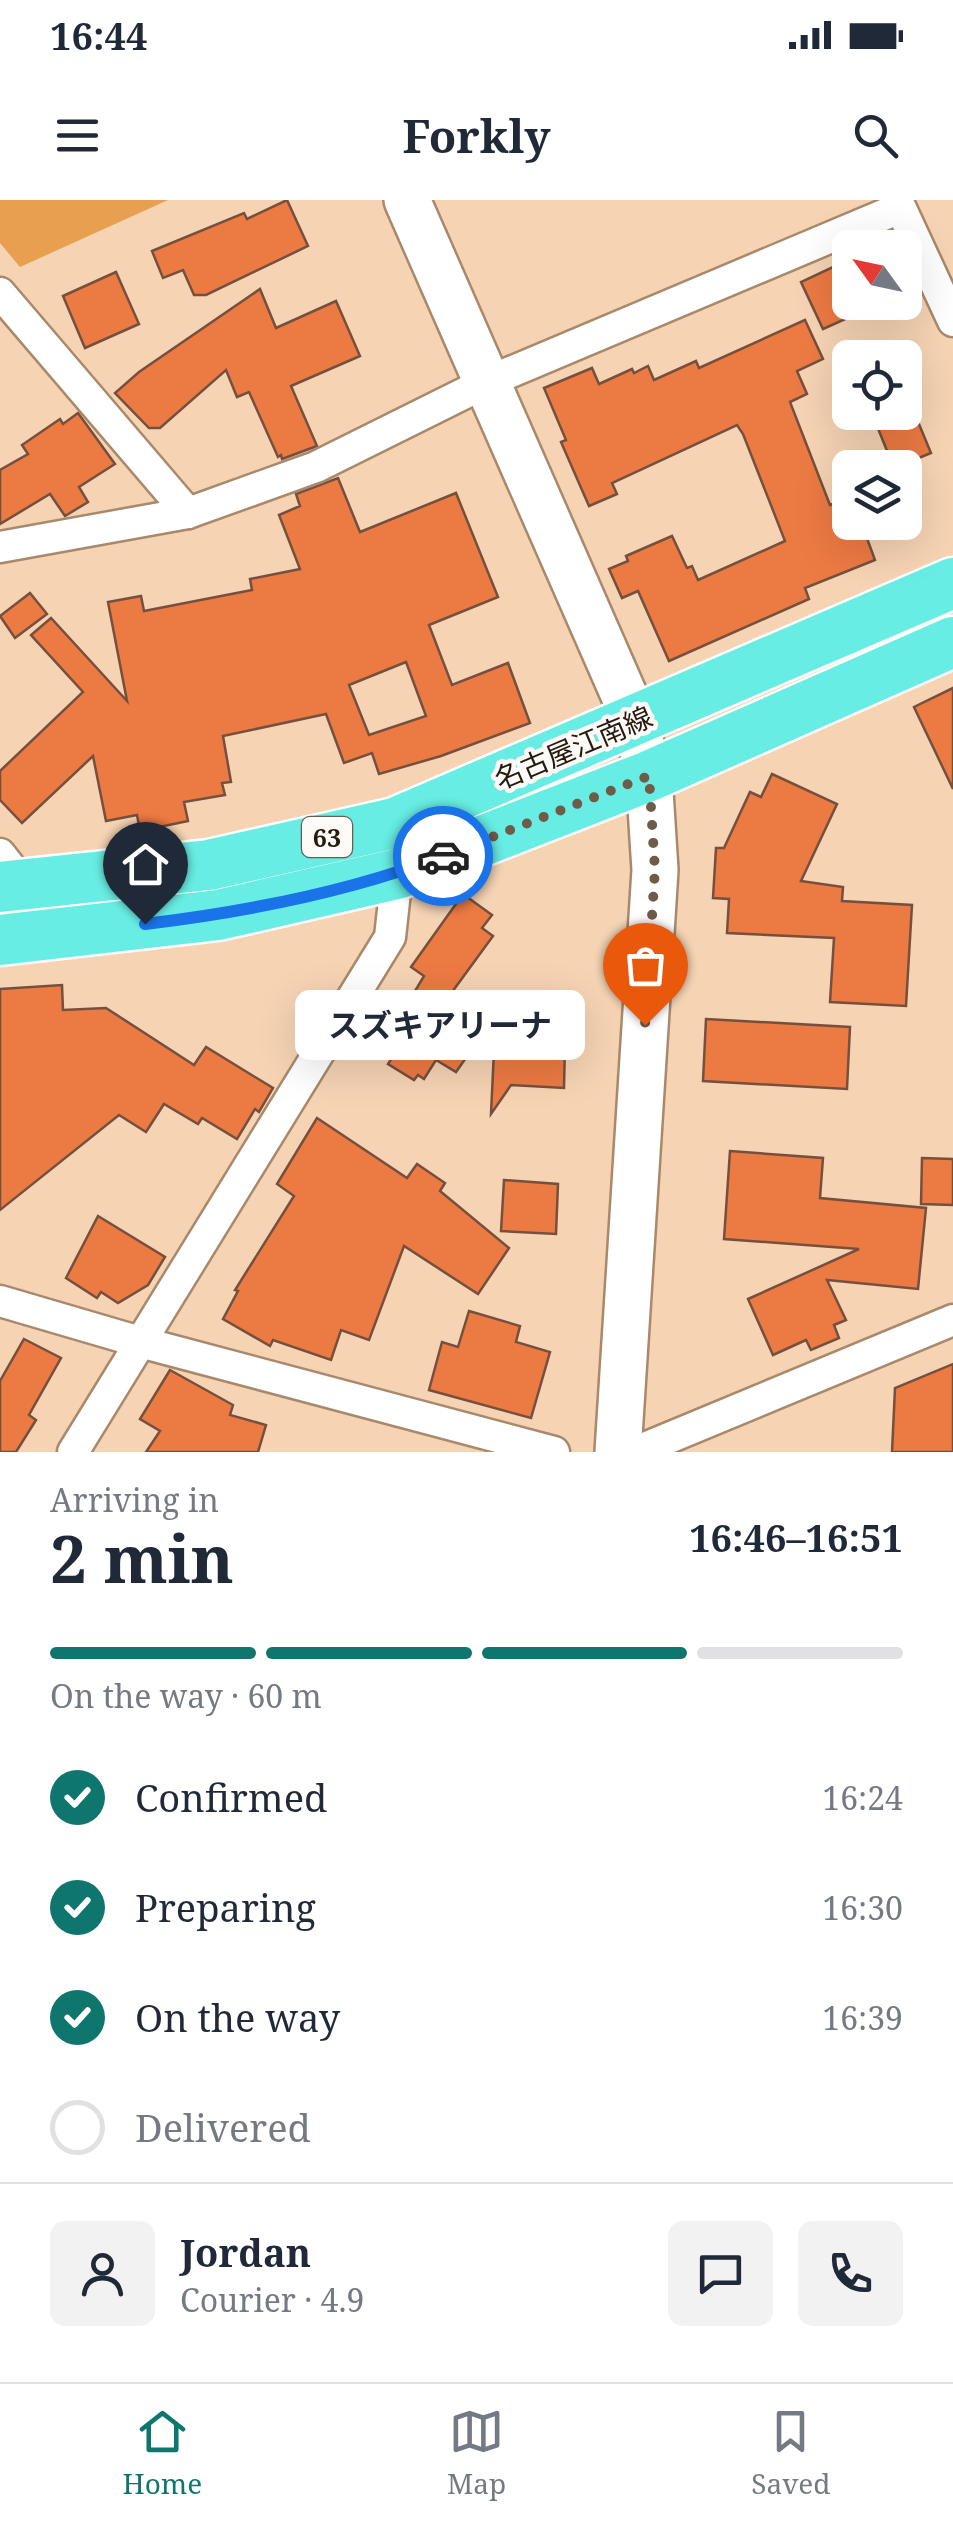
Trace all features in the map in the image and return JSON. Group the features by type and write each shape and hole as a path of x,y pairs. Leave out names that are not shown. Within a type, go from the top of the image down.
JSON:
{"main road":[{"name":"名古屋江南線","path":"8,876 210,864 395,823 953,583"},
{"name":"名古屋江南線","path":"0,940 218,915 396,874 649,776 953,642"}],"street":[{"path":"408,200 635,720 649,776 655,870 618,1452"},
{"path":"0,547 188,513 316,467 488,382 898,204 953,321"},
{"path":"0,294 188,513"},
{"path":"73,1452 390,937 396,874"},
{"path":"0,1302 554,1452"},
{"path":"635,1452 953,1320"}],"shaded area":[{"path":"0,200 168,200 20,267 0,243"}],"building":[{"path":"287,200 308,246 206,295 194,295 183,270 163,278 152,251 244,213 247,219"},
{"path":"832,267 832,320 843,320 823,329 801,282"},
{"path":"116,272 139,324 85,348 63,296"},
{"path":"260,289 276,328 336,301 360,356 291,386 317,446 282,459 281,455 278,457 249,392 237,397 226,370 160,428 149,428 115,393 139,372"},
{"path":"805,320 823,359 797,371 807,394 790,402 832,504 832,540 868,540 875,560 805,588 809,599 669,661 638,591 622,598 609,569 628,561 626,556 672,536 687,568 692,566 698,580 785,541 743,434 737,425 612,483 617,494 589,506 561,442 566,440 544,388 592,368 599,384 648,366 654,380 696,361 699,368"},
{"path":"78,413 115,464 79,487 88,502 65,516 50,494 0,524 0,470 28,454 22,445 60,419 63,424"},
{"path":"879,430 921,430 931,453 922,457 922,450 887,450"},
{"path":"338,478 360,532 456,493 498,597 429,625 452,685 508,663 530,723 379,774 372,753 344,763 326,714 223,736 231,782 222,783 225,795 184,802 188,821 140,831 137,815 106,821 93,756 22,823 0,800 0,771 83,692 31,635 51,618 127,701 108,602 141,596 144,611 252,590 250,579 300,569 279,515 300,506 296,494","holes":["406,662 426,716 369,735 349,685"]},
{"path":"30,593 47,614 15,638 0,616"},
{"path":"953,688 953,789 914,707"},
{"path":"772,774 837,804 801,881 843,887 842,901 912,905 906,1006 830,1002 834,938 727,933 729,899 713,898 716,848 724,848 750,792 761,797"},
{"path":"463,894 492,915 482,928 493,936 447,999 489,1025 456,1072 436,1060 424,1079 418,1075 414,1080 388,1064 403,1040 399,1038 404,1029 396,1023 424,976 411,967"},
{"path":"62,985 63,1010 106,1008 194,1065 206,1047 273,1088 237,1139 202,1118 198,1124 164,1104 146,1132 119,1115 0,1210 0,989"},
{"path":"706,1019 850,1027 847,1089 703,1081"},
{"path":"495,1029 515,1041 565,1043 564,1088 511,1085 491,1114"},
{"path":"317,1118 407,1178 417,1164 445,1183 440,1191 509,1248 478,1294 404,1246 369,1340 341,1330 331,1360 273,1340 270,1346 223,1319 238,1291 235,1290 294,1196 277,1184"},
{"path":"730,1151 823,1158 820,1198 926,1208 918,1289 827,1280 846,1320 834,1325 839,1338 811,1350 806,1340 773,1355 748,1299 859,1249 724,1239"},
{"path":"922,1158 953,1159 953,1205 921,1204"},
{"path":"504,1180 558,1184 556,1234 501,1231"},
{"path":"98,1216 165,1257 148,1285 118,1303 101,1292 97,1298 66,1278"},
{"path":"469,1311 520,1326 516,1342 550,1352 531,1418 429,1390 442,1342 458,1347"},
{"path":"24,1339 61,1358 29,1415 36,1420 16,1452 0,1452 0,1381"},
{"path":"953,1364 953,1452 892,1452 895,1388"},
{"path":"170,1370 233,1405 230,1415 266,1425 258,1452 146,1452 160,1431 140,1419"}],"way so far":[{"path":"443,856 649,776 655,870 645,1025"}],"place":[{"name":"スズキアリーナ","path":"645,1025"}],"route":[{"path":"145,924 218,915 396,874 443,856"}]}
